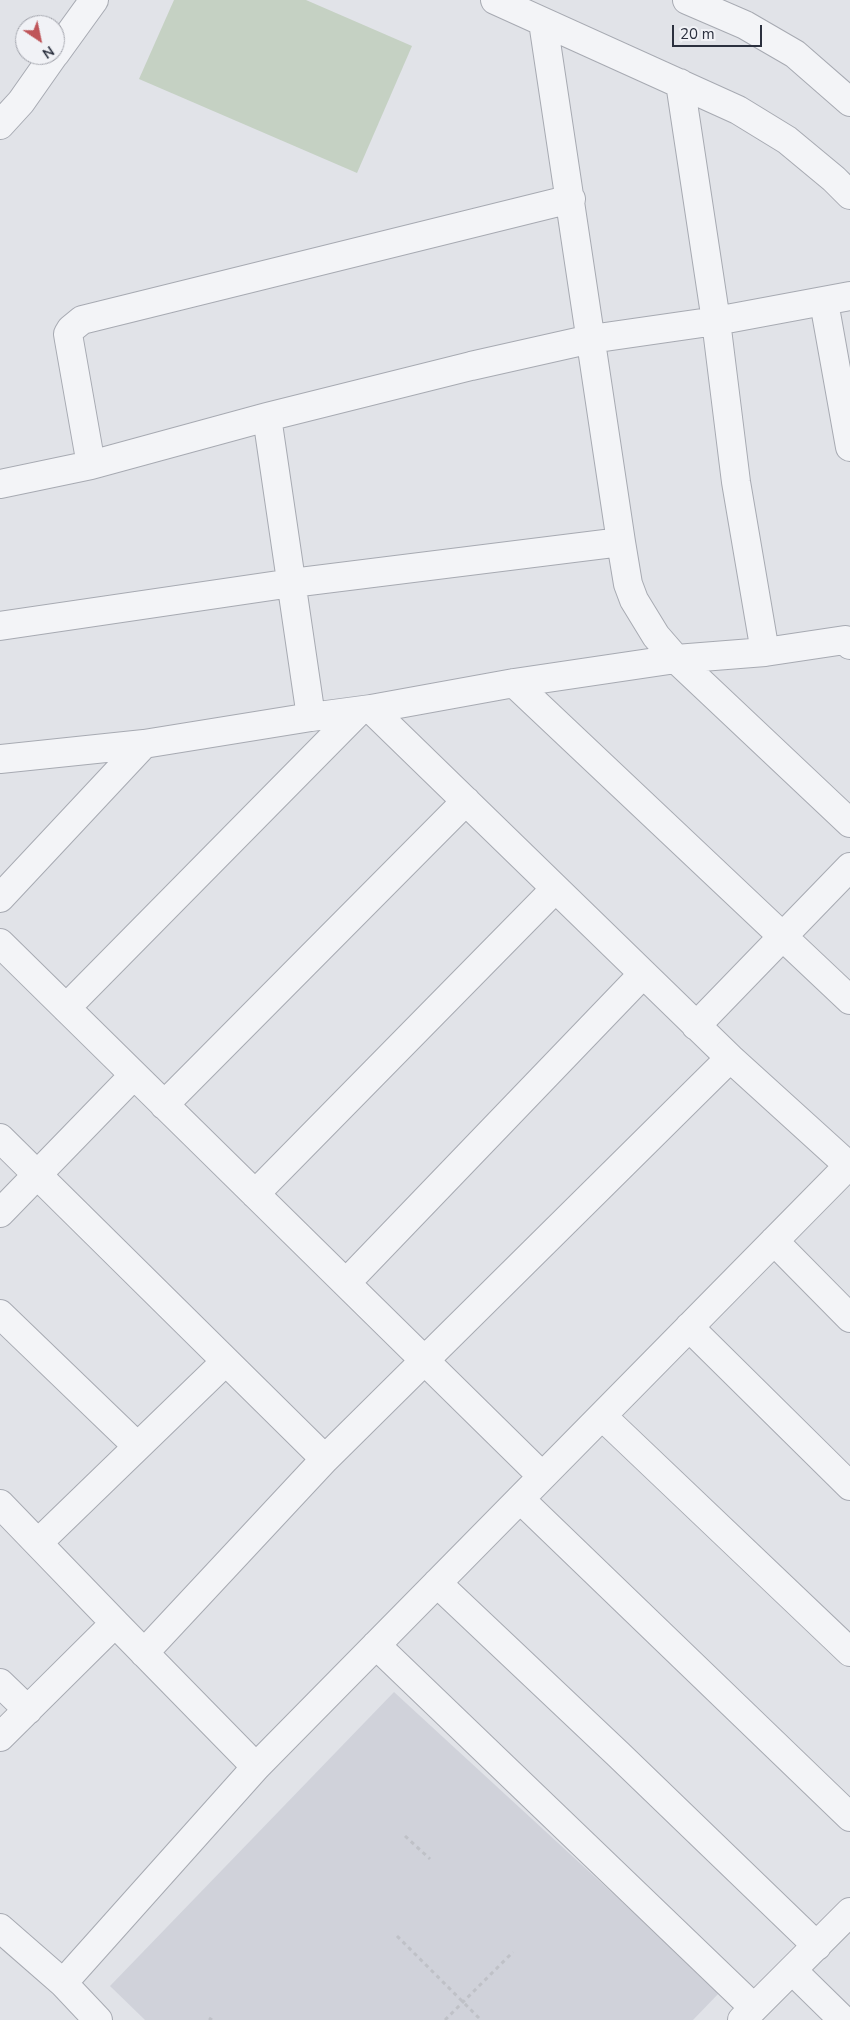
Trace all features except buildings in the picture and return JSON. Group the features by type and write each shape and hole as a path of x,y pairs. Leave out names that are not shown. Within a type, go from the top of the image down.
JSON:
{"street":[{"path":"65,40 94,0"},
{"path":"494,0 680,82 738,110 787,140 834,179 850,195"},
{"path":"687,0 745,25 795,54 850,102"},
{"path":"543,22 621,542 628,584 634,600 656,636 676,660 850,824"},
{"path":"0,125 21,102 47,65"},
{"path":"680,82 716,321 736,482 765,652"},
{"path":"91,465 68,334 82,320 571,199"},
{"path":"0,484 91,465 267,417 471,366 591,339 716,321 837,299 850,447"},
{"path":"267,417 311,717"},
{"path":"0,626 292,583 621,542"},
{"path":"0,759 144,744 364,710 514,683 676,660 848,642"},
{"path":"514,683 850,1000"},
{"path":"63,1983 256,1767 850,1165 730,1058 466,802 364,710"},
{"path":"66,1008 364,710"},
{"path":"0,898 144,744"},
{"path":"164,1105 466,802"},
{"path":"696,1026 850,867"},
{"path":"255,1194 555,889"},
{"path":"0,943 542,1476"},
{"path":"346,1283 643,974"},
{"path":"144,1653 325,1459 730,1058"},
{"path":"0,1214 134,1076"},
{"path":"0,1138 325,1459"},
{"path":"774,1241 850,1318"},
{"path":"0,1314 137,1446"},
{"path":"690,1326 850,1486"},
{"path":"38,1543 225,1362"},
{"path":"602,1416 850,1652"},
{"path":"520,1499 850,1817"},
{"path":"0,1504 256,1767"},
{"path":"437,1583 817,1946"},
{"path":"0,1738 115,1623"},
{"path":"376,1645 748,2014 850,1912"},
{"path":"0,1683 28,1710"},
{"path":"0,1928 63,1983 98,2020"},
{"path":"792,1970 844,2020"}],"path":[{"path":"405,1836 430,1859"},
{"path":"397,1936 482,2020"},
{"path":"445,2020 512,1952"}],"shaded area":[{"path":"394,1692 720,1992 693,2020 145,2020 110,1986"}],"green space":[{"path":"174,0 306,0 412,46 357,173 139,79"}]}
